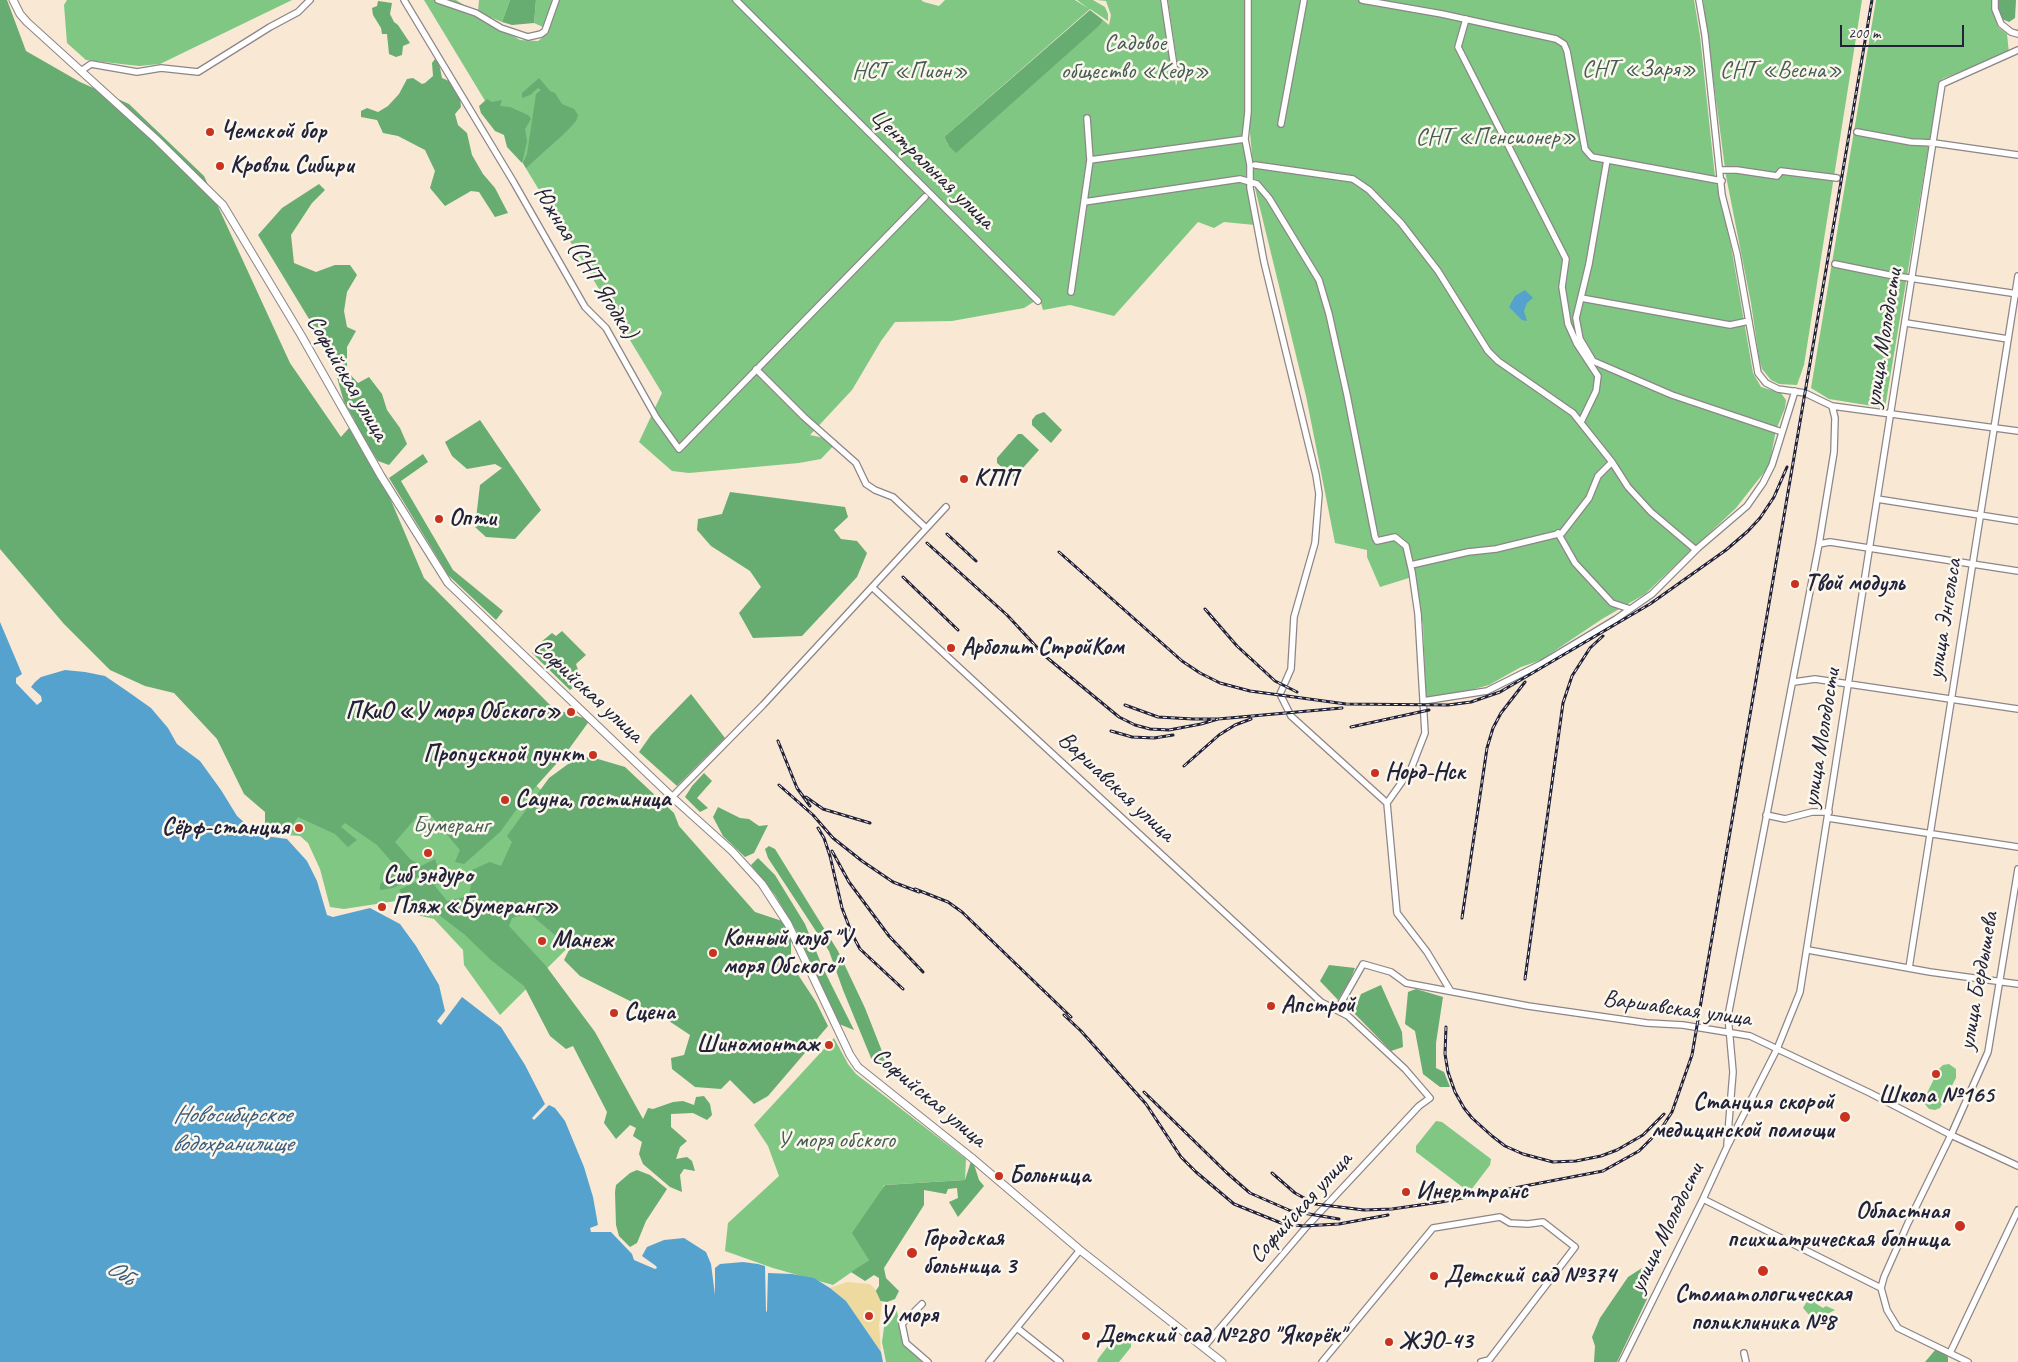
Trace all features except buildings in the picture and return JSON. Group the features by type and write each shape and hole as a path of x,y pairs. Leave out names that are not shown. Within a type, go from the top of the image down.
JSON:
{"main road":[{"name":"Софийская улица","path":"13,0 20,14 27,22 156,139 223,205 301,335 381,476 448,583 672,797 732,851 762,884 800,945 850,1055 858,1066 972,1158 1080,1250 1222,1362"}],"street":[{"path":"81,71 91,64 137,72 161,68 198,72 270,26 298,12 310,0"},
{"name":"Южная (СНТ Ягодка)","path":"404,0 586,307 606,328 656,417 679,449 756,369"},
{"path":"438,0 476,14 502,28 528,37 545,31 556,0"},
{"name":"Центральная улица","path":"736,0 1038,301"},
{"path":"1164,0 1175,73"},
{"path":"1248,0 1248,112 1245,139 1251,182 1250,188 1264,262 1319,494 1315,543 1294,617 1291,669 1282,684 1280,694 1291,716 1387,803"},
{"path":"1281,124 1304,0"},
{"path":"1362,0 1466,19 1556,39 1564,44 1585,149 1592,157 1722,180"},
{"path":"1700,0 1722,180 1722,195 1737,254 1758,373 1766,384 1816,397 1832,406 2018,431"},
{"path":"1996,0 1995,9 2001,24 2018,34"},
{"path":"1466,19 1458,47 1566,259 1562,287 1568,324 1577,344 1598,376 1596,391 1581,422"},
{"name":"улица Молодости","path":"1622,1362 1703,1199 1726,1147 1777,1050 1800,992 1942,84 2018,50"},
{"path":"1071,292 1090,160 1087,118"},
{"path":"1857,132 1911,142 1934,143 2018,155"},
{"path":"1090,160 1245,139"},
{"path":"1607,160 1576,318 1580,338 1593,361 1672,394 1782,432"},
{"path":"1255,165 1353,179 1369,190 1401,223 1438,271 1488,350 1498,361 1573,413 1612,462 1628,487 1651,512 1696,550"},
{"path":"1720,170 1737,170 1777,176 1781,171 1837,178"},
{"path":"1084,202 1240,179 1251,182 1261,187 1269,198 1319,280 1329,314 1350,405 1377,541 1395,537 1406,546 1411,565 1418,614 1425,733 1410,769 1387,803 1396,913 1427,952 1450,990"},
{"path":"925,197 756,369 804,417 856,463 866,484 874,490 893,497 926,528"},
{"path":"1834,264 1861,271 2017,294"},
{"name":"улица Энгельса","path":"1909,968 1993,427 2017,294 2018,276"},
{"path":"1581,298 1730,325 1749,321"},
{"path":"1906,323 2008,340"},
{"path":"1423,701 1487,692 1541,664 1652,594 1696,550 1747,506 1763,483 1772,465 1796,391"},
{"path":"1726,1147 1733,1072 1728,1016 1766,815 1794,682 1819,544 1834,452 1835,418 1832,406"},
{"path":"1411,565 1468,552 1496,549 1562,533 1589,498 1598,476 1612,462"},
{"path":"1878,499 2018,521"},
{"path":"672,797 763,705 946,507"},
{"path":"1558,534 1575,563 1612,604 1630,609"},
{"path":"1819,544 1830,542 2018,571"},
{"name":"Варшавская улица","path":"872,587 1321,1002 1348,1016 1405,1069 1430,1098"},
{"path":"1794,682 1815,679 1849,683 2018,710"},
{"path":"1766,815 1785,818 1812,812 1930,834 2018,847"},
{"name":"улица Бердышева","path":"1881,1288 1908,1223 1951,1135 1988,1052 2018,869"},
{"path":"1808,950 1909,968 2018,984"},
{"name":"Варшавская улица","path":"1337,1010 1363,964 1390,972 1406,983 1528,1006 1729,1031 1750,1036 2018,1166"},
{"name":"Софийская улица","path":"1204,1347 1308,1225 1419,1106 1430,1098"},
{"path":"1703,1199 1881,1288 1887,1310 1898,1328 1968,1362"},
{"path":"1950,1353 2018,1210"},
{"path":"1322,1362 1433,1228 1500,1217 1510,1223 1528,1224 1543,1222 1575,1247 1489,1360 1481,1362"},
{"path":"989,1362 1080,1250"},
{"path":"922,1304 902,1324 906,1343 928,1362"},
{"path":"1016,1328 1060,1362"},
{"path":"1744,1353 1746,1362"}],"green space":[{"path":"0,0 7,0 26,51 80,82 129,104 204,176 290,363 341,437 355,421 344,402 336,374 323,342 258,235 282,208 319,184 325,190 312,203 291,235 294,263 316,272 335,265 350,265 357,275 347,292 344,311 347,327 356,331 347,347 347,371 358,383 369,377 382,394 387,410 400,428 407,444 389,465 378,461 367,444 424,578 554,709 590,720 566,753 522,802 500,832 464,864 455,862 460,850 428,812 421,812 395,842 410,859 421,866 435,859 438,868 393,888 380,890 380,884 398,869 377,845 345,823 341,827 357,840 348,847 335,834 298,817 287,833 265,828 265,812 244,794 217,739 174,693 145,686 110,670 64,624 0,549"},
{"path":"67,0 292,0 160,64 139,66 86,60 67,43 64,5"},
{"path":"424,0 456,0 520,40 538,41 547,34 557,0 734,0 1035,301 1024,308 952,321 895,322 881,341 852,390 810,435 838,441 821,459 799,463 689,473 672,471 639,442 662,393"},
{"path":"479,0 510,0 502,22 478,12"},
{"path":"510,0 536,0 534,23 512,25 502,22"},
{"path":"536,0 552,0 543,27 534,23"},
{"path":"739,0 921,0 939,6 945,0 1075,0 1089,9 1077,0 1093,0 1105,7 1108,21 1090,9 944,137 949,146 1101,24 1103,20 1109,25 1111,15 1106,1 1097,0 1163,0 1176,86 1179,75 1168,0 1247,0 1246,111 1243,145 1255,225 1224,222 1214,228 1198,222 1114,316 1070,305 1043,310 1041,303 959,218"},
{"path":"1251,0 1694,0 1700,36 1715,177 1731,246 1753,373 1761,387 1781,393 1786,400 1785,408 1776,430 1769,466 1736,508 1645,594 1602,619 1541,660 1521,667 1489,685 1426,698 1423,625 1412,577 1380,587 1367,557 1367,550 1335,543 1306,396 1255,188 1249,122"},
{"name":"СНТ «Весна»","path":"1703,0 1862,0 1804,365 1797,385 1779,384 1771,380 1762,369 1759,358 1751,303 1726,176"},
{"path":"1876,0 1992,0 1992,10 1998,27 2007,34 2009,53 1942,79 1939,84 1885,408 1829,399 1811,388"},
{"path":"1999,0 2016,0 2015,18 2009,22 2002,19 1999,14"},
{"path":"378,1 392,3 390,14 410,43 403,46 402,55 396,57 389,54 387,34 382,34 381,28 373,15 372,8 377,6"},
{"path":"1090,10 1103,20 1101,24 956,153 944,137"},
{"path":"435,59 439,63 442,78 449,81 460,96 461,107 455,114 458,125 467,133 472,155 483,174 495,188 508,213 495,217 479,192 471,191 445,206 430,188 435,171 425,150 398,136 383,133 377,120 361,117 361,111 367,108 378,112 388,106 399,94 407,79 413,78 422,84 425,83 433,76 432,63"},
{"path":"539,78 550,91 555,93 562,104 574,109 578,115 576,121 566,132 526,168 523,163 527,154 536,94 541,90 538,88 530,95 522,98 522,93"},
{"path":"487,99 492,102 502,100 500,106 510,107 528,115 531,119 525,129 527,141 522,163 507,147 504,135 495,131 481,113 479,106"},
{"path":"1044,412 1062,430 1051,443 1032,425 1032,420 1036,415"},
{"path":"480,420 541,510 515,539 486,537 475,527 480,485 502,468 495,464 467,469 452,456 445,442"},
{"path":"1018,434 1022,434 1039,450 1014,478 997,463 997,458"},
{"path":"423,454 428,462 401,481 453,570 503,611 496,620 448,575 389,478"},
{"path":"730,492 845,507 848,517 834,530 841,539 857,541 867,553 857,577 802,636 753,638 739,613 761,587 750,571 711,546 697,530 698,519 722,514"},
{"path":"562,631 586,655 576,664 582,682 570,690 532,653 552,633 556,636"},
{"path":"691,694 725,738 677,786 639,752 651,735"},
{"name":"Бумеранг","path":"459,714 637,879 500,1015 464,965 463,950 434,919 413,914 402,900 344,909 330,907 320,869 308,843 300,836 285,835 280,826"},
{"path":"579,756 598,759 625,767 674,813 679,826 755,912 791,924 791,964 816,1002 828,1026 768,1096 754,1104 730,1080 721,1089 695,1087 672,1069 671,1058 684,1055 690,1035 666,1019 580,976 564,960 570,948 529,913 512,918 509,926 546,966 595,1032 643,1119 648,1108 653,1109 673,1102 683,1101 694,1105 696,1097 704,1096 710,1104 712,1115 707,1120 693,1113 671,1114 671,1127 687,1141 680,1147 676,1159 687,1157 692,1161 695,1171 684,1169 680,1175 682,1192 670,1187 643,1164 639,1154 642,1142 633,1136 636,1128 630,1125 616,1139 604,1123 607,1112 573,1046 566,1049 550,1036 524,986 439,915 415,911 399,890 415,882 439,875 435,886 447,901 469,896 471,885 465,873 490,862 501,866 512,842 507,836 549,778"},
{"path":"704,773 712,781 697,798 708,808 700,812 685,797"},
{"path":"718,807 740,818 749,819 759,826 768,825 754,853 745,857 723,836 713,817"},
{"path":"769,846 775,849 838,951 865,1008 889,1069 885,1071 871,1058 829,951 768,858 765,849"},
{"path":"758,858 775,875 805,924 823,968 854,1030 839,1024 796,930 775,895 751,865"},
{"path":"1329,965 1355,968 1338,1000 1320,981"},
{"path":"1381,985 1402,1032 1403,1047 1391,1051 1354,1013 1361,994"},
{"path":"1416,989 1443,997 1436,1043 1436,1068 1444,1072 1450,1087 1440,1087 1423,1074 1415,1031 1405,1024 1408,992"},
{"name":"У моря обского","path":"834,1038 848,1064 856,1074 966,1159 965,1180 884,1185 869,1260 833,1285 773,1268 725,1251 728,1223 779,1176 768,1146 754,1125"},
{"path":"1949,1064 1956,1069 1956,1078 1940,1108 1935,1110 1929,1109 1924,1103 1925,1097 1939,1069 1943,1065"},
{"path":"1436,1121 1442,1122 1491,1159 1490,1165 1471,1190 1465,1189 1416,1152 1416,1146"},
{"path":"972,1158 979,1180 984,1186 958,1217 949,1202 958,1198 957,1188 948,1189 946,1194 924,1190 924,1205 884,1268 886,1278 899,1291 895,1299 887,1302 874,1300 873,1295 879,1286 879,1278 874,1275 865,1281 851,1272 869,1260 852,1233 885,1185 965,1180"},
{"path":"637,1170 650,1175 667,1189 646,1221 637,1243 630,1247 619,1236 616,1225 615,1192 616,1185 630,1173"},
{"path":"1642,1268 1646,1272 1644,1283 1648,1293 1647,1299 1617,1362 1594,1362 1595,1346 1592,1337 1600,1318 1628,1277"},
{"path":"1809,1298 1815,1300 1815,1303 1823,1308 1826,1306 1835,1310 1827,1314 1810,1316 1803,1308"},
{"path":"895,1304 905,1343 923,1362 886,1362 882,1342 886,1313"},
{"path":"1120,1333 1131,1343 1131,1347 1119,1362 1097,1362 1117,1334"},
{"path":"1936,1349 1942,1350 1948,1357 1948,1362 1925,1362"}],"sand":[{"name":"У моря","path":"847,1282 870,1284 875,1289 882,1304 879,1325 881,1352 846,1301 830,1288"}],"water":[{"path":"1525,290 1533,298 1527,303 1524,311 1527,321 1522,320 1509,307 1515,296"},
{"name":"Новосибирское водохранилище","path":"0,622 22,674 16,678 16,683 37,705 42,701 41,696 31,687 35,682 41,677 65,670 105,676 127,691 151,708 168,728 177,744 200,761 237,816 258,835 287,839 307,861 317,881 327,915 333,917 370,908 400,924 416,946 439,985 445,1011 437,1021 441,1025 462,997 501,1027 525,1065 545,1104 532,1118 534,1120 549,1105 555,1108 565,1121 584,1167 593,1197 598,1225 590,1228 591,1232 611,1232 632,1254 634,1260 655,1269 657,1268 656,1266 642,1256 647,1247 664,1240 684,1238 706,1252 711,1264 715,1295 715,1268 720,1264 743,1262 765,1266 766,1312 768,1273 792,1274 814,1278 846,1301 881,1352 883,1362 0,1362"}],"railway":[{"path":"1272,1173 1295,1193 1315,1204 1364,1210 1392,1209 1441,1202 1603,1171 1639,1151 1661,1129 1672,1112 1692,1055 1872,0"},
{"path":"1059,552 1182,661 1220,683 1250,691 1346,704 1448,705 1471,702 1500,692 1650,604 1726,550 1748,531 1760,518 1774,497 1787,467"},
{"path":"947,534 976,561"},
{"path":"927,543 1007,615 1045,656 1119,717 1135,725 1150,729 1169,730 1218,719"},
{"path":"903,577 958,630"},
{"path":"1205,609 1237,646 1275,681 1297,692"},
{"path":"1525,979 1563,703 1572,676 1590,648 1603,636"},
{"path":"1462,918 1487,748 1493,728 1501,713 1525,682"},
{"path":"1125,705 1158,717 1193,719 1218,719 1342,708"},
{"path":"1351,727 1429,710"},
{"path":"1184,766 1219,735 1235,725 1251,719"},
{"path":"1111,731 1132,737 1154,738 1173,735"},
{"path":"778,741 797,788 810,806"},
{"path":"779,785 813,815 833,838 862,861 893,882 919,892"},
{"path":"806,797 823,809 870,823"},
{"path":"818,828 824,838 830,856 842,908 852,934 860,949 903,989"},
{"path":"832,851 849,882 889,936 923,972"},
{"path":"915,889 948,902 962,912 1071,1017"},
{"path":"1064,1015 1081,1031 1146,1104 1181,1157 1234,1204 1281,1223 1303,1226 1339,1224 1388,1215"},
{"path":"1446,1027 1445,1054 1448,1072 1455,1092 1464,1108 1492,1136 1505,1146 1523,1154 1553,1162 1576,1161 1601,1156 1617,1150 1643,1135 1664,1114"},
{"path":"1144,1092 1250,1193 1291,1211 1339,1219"}],"place":[{"name":"Чемской бор","path":"210,132"},
{"name":"Кровли Сибири","path":"220,166"},
{"name":"КПП","path":"964,479"},
{"name":"Опти","path":"439,519"},
{"name":"Твой модуль","path":"1795,584"},
{"name":"Арболит СтройКом","path":"951,648"},
{"name":"ПКиО «У моря Обского»","path":"571,712"},
{"name":"Пропускной пункт","path":"593,755"},
{"name":"Норд-Нск","path":"1375,773"},
{"name":"Сауна, гостиница","path":"505,800"},
{"name":"Сёрф-станция","path":"299,828"},
{"name":"Сиб эндуро","path":"428,853"},
{"name":"Пляж «Бумеранг»","path":"382,907"},
{"name":"Манеж","path":"542,941"},
{"name":"Конный клуб \"У моря Обского\"","path":"713,953"},
{"name":"Апстрой","path":"1271,1006"},
{"name":"Сцена","path":"614,1013"},
{"name":"Шиномонтаж","path":"829,1045"},
{"name":"Школа №165","path":"1936,1074"},
{"name":"Станция скорой медицинской помощи","path":"1845,1117"},
{"name":"Больница","path":"999,1176"},
{"name":"Инерттранс","path":"1406,1192"},
{"name":"Областная психиатрическая болница","path":"1960,1226"},
{"name":"Городская больница 3","path":"912,1253"},
{"name":"Стоматологическая поликлиника №8","path":"1763,1271"},
{"name":"Детский сад №374","path":"1434,1276"},
{"name":"У моря","path":"869,1316"},
{"name":"Детский сад №280 \"Якорёк\"","path":"1086,1336"},
{"name":"ЖЭО-43","path":"1389,1342"}],"park label":[{"name":"Садовое общество «Кедр»","path":"1135,58"},
{"name":"СНТ «Заря»","path":"1639,70"},
{"name":"НСТ «Пион»","path":"910,72"},
{"name":"СНТ «Пенсионер»","path":"1496,138"}],"water label":[{"name":"Обь","path":"120,1273"}]}
